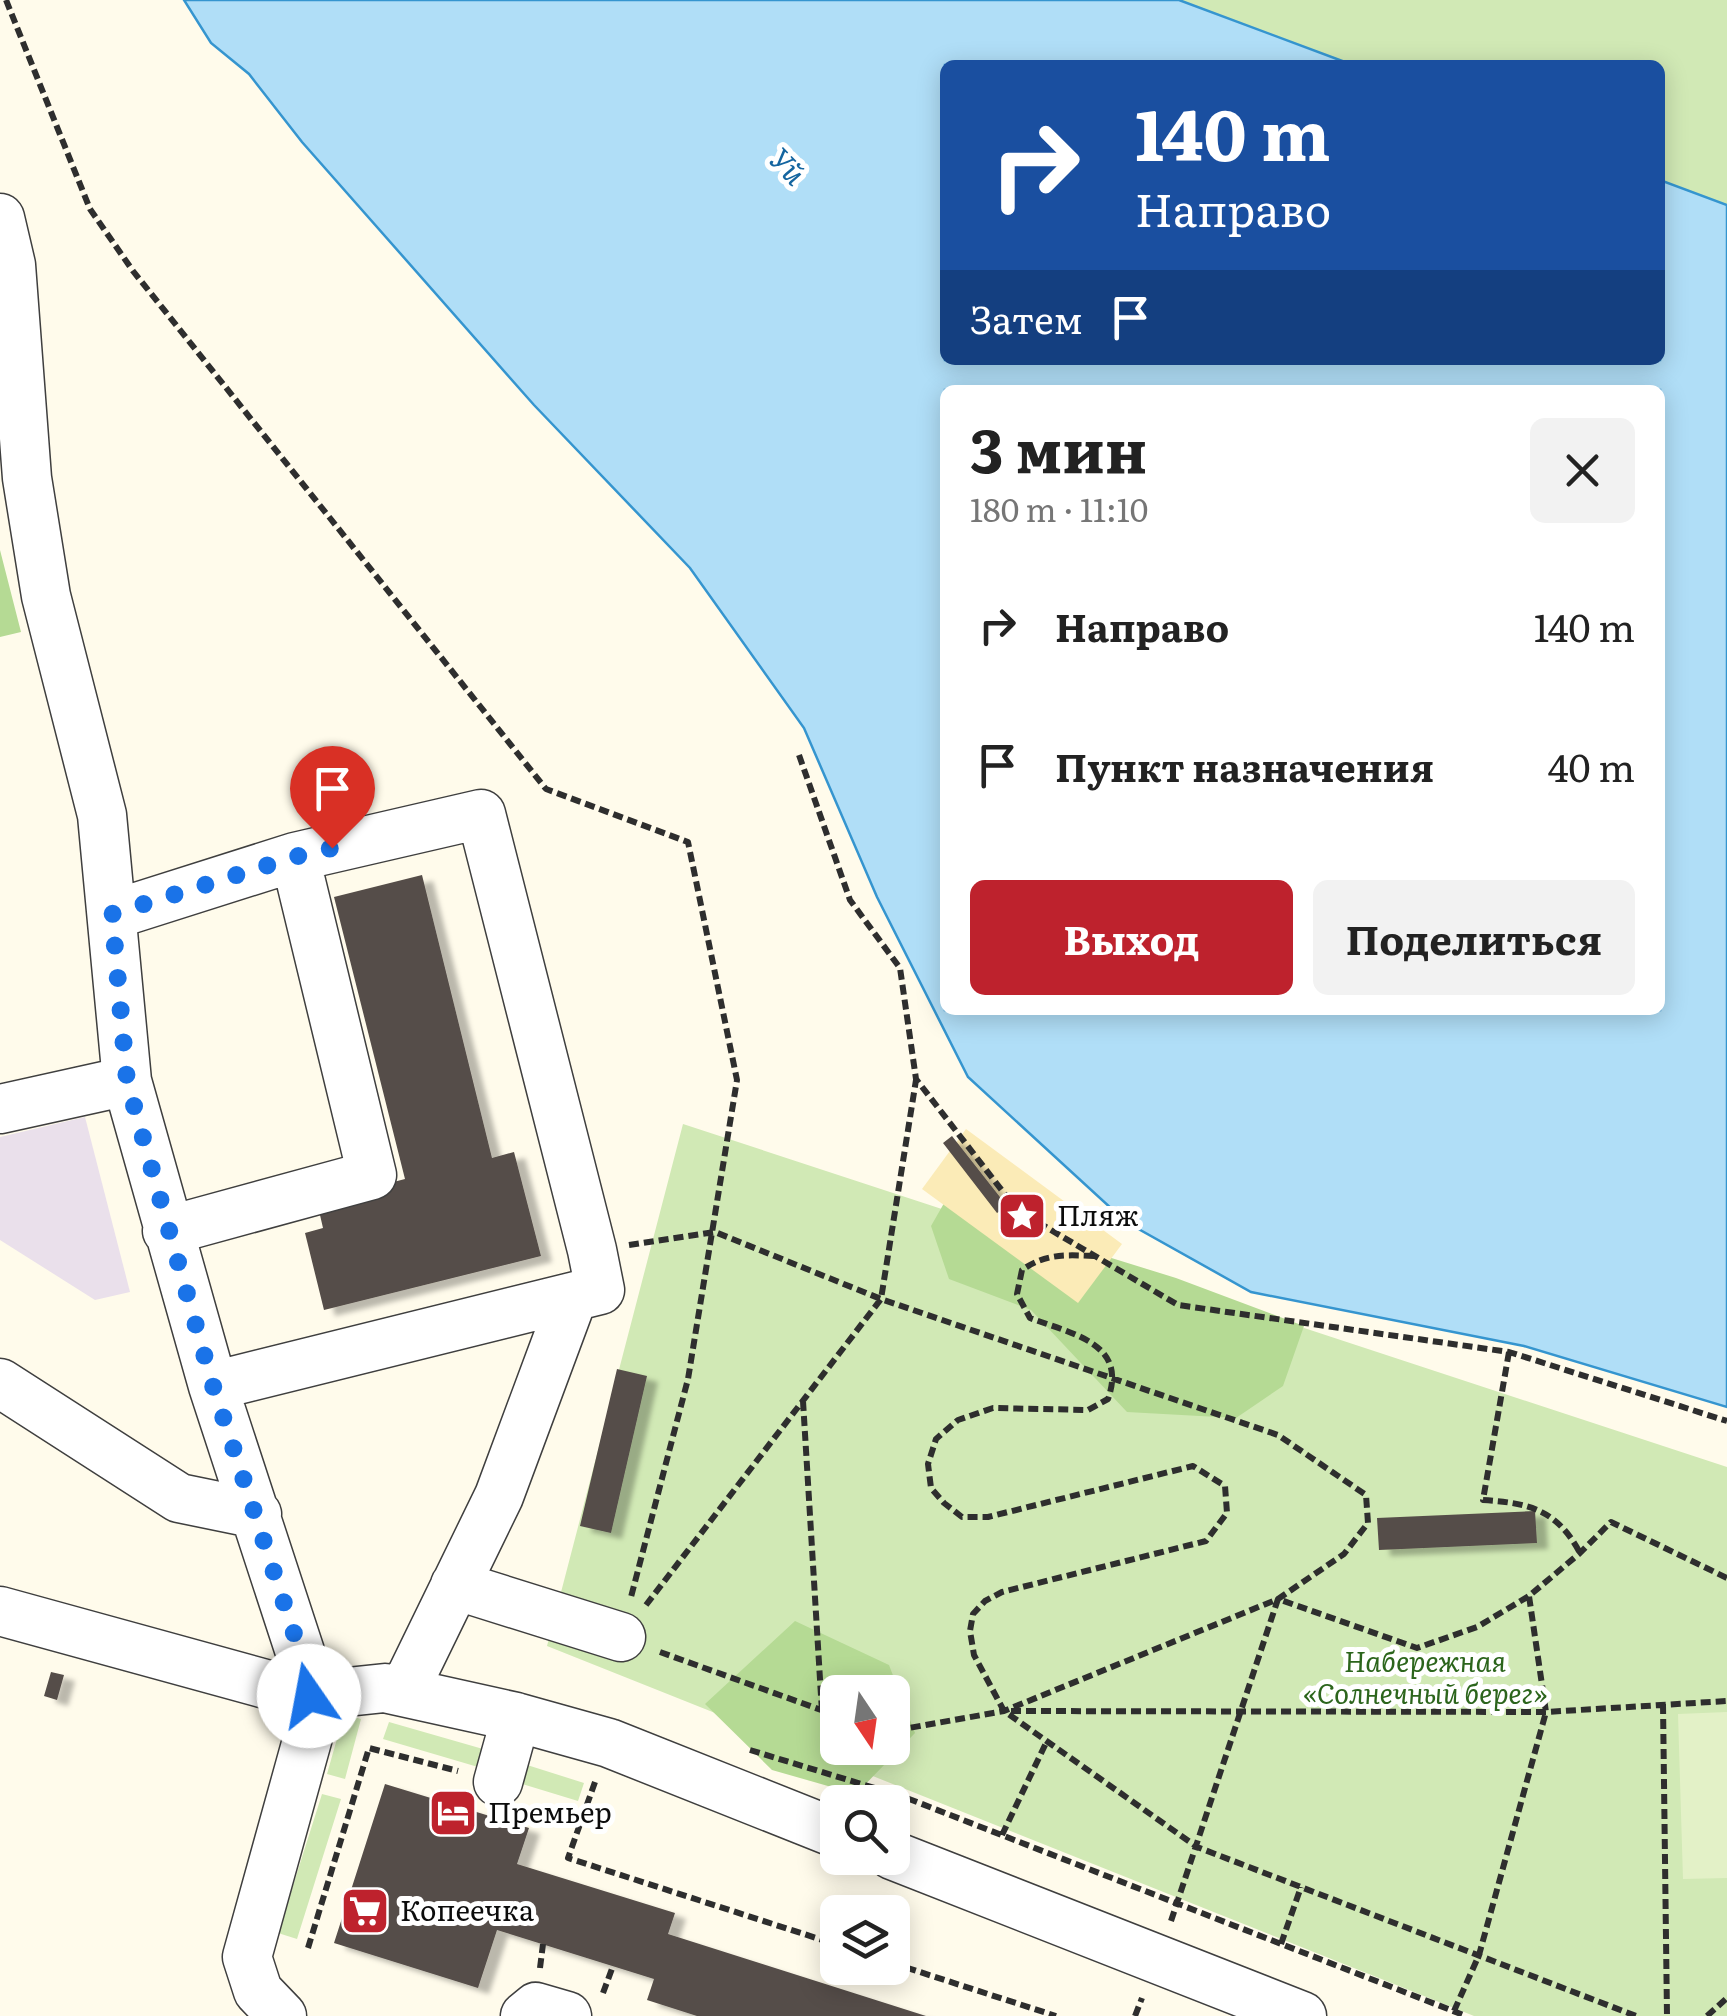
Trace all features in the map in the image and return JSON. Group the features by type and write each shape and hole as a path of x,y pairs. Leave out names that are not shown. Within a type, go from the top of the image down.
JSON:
{"street":[{"path":"0,218 10,265 27,478 42,576 102,816 127,1081 213,1386 305,1674 308,1737 247,1957 258,1991 282,2016"},
{"path":"112,914 294,857 480,814 592,1250 600,1290 213,1386"},
{"path":"167,1231 372,1174 294,857"},
{"path":"0,1109 127,1081"},
{"path":"404,1690 499,1496 573,1297"},
{"path":"0,1382 179,1498 257,1514"},
{"path":"455,1586 621,1637"},
{"path":"0,1611 305,1674 404,1690 516,1717 608,1744 820,1827"},
{"path":"498,1782 516,1717"},
{"path":"910,1863 1302,2016"},
{"path":"525,2016 536,2007 566,2016"}],"path":[{"path":"800,754 850,900 900,968 916,1078 881,1299 621,1637 820,1711"},
{"path":"916,1078 1017,1210 1178,1306 1509,1352 1727,1421"},
{"path":"592,1250 715,1232 881,1299 1278,1434 1366,1495 1368,1523 1344,1554 1278,1598 1004,1711"},
{"path":"1094,1256 1054,1255 1037,1260 1022,1270 1017,1294 1030,1318 1090,1341 1112,1361 1114,1381 1108,1399 1088,1410 993,1408 958,1420 936,1439 928,1464 931,1488 944,1504 962,1516 988,1517 1193,1466 1224,1486 1227,1513 1206,1541 1002,1592 985,1601 973,1614 970,1631 974,1655 1004,1711 1197,1847 1636,2016"},
{"path":"1509,1352 1483,1500 1517,1502 1542,1510 1568,1531 1580,1553"},
{"path":"803,1400 820,1679"},
{"path":"1278,1598 1416,1648 1477,1627 1529,1596 1611,1522 1727,1578"},
{"path":"1454,2011 1479,1954 1546,1712 1529,1596"},
{"path":"1178,1904 1278,1598"},
{"path":"910,1728 1004,1711 1546,1712 1727,1700"},
{"path":"1663,1704 1667,2016"},
{"path":"1001,1835 1046,1741"},
{"path":"608,1744 568,1858 820,1939"},
{"path":"738,1746 904,1798 1466,2016"},
{"path":"308,1948 369,1748 498,1782"},
{"path":"1281,1944 1301,1887"},
{"path":"910,1969 1056,2016"},
{"path":"1708,2016 1727,1998"}],"shaded area":[{"path":"85,1117 130,1292 95,1300 0,1240 0,1137"}],"green space":[{"path":"1179,0 1727,0 1727,205 1665,182 1665,60 1340,60"},
{"path":"0,550 21,632 0,637"},
{"name":"Набережная «Солнечный берег»","path":"683,1124 1727,1467 1727,2016 1474,2016 910,1791 910,1785 895,1785 845,1765 910,1765 910,1675 820,1675 820,1755 547,1646"},
{"path":"955,1184 1076,1247 1176,1278 1304,1326 1283,1386 1236,1418 1127,1412 1031,1310 949,1279 931,1226"},
{"path":"795,1621 889,1665 893,1675 820,1675 820,1765 884,1765 865,1785 824,1785 772,1770 705,1704"},
{"path":"1727,1712 1727,1878 1683,1879 1678,1714"},
{"path":"344,1714 361,1719 345,1779 327,1774"},
{"path":"389,1722 483,1749 478,1767 383,1739"},
{"path":"524,1764 584,1783 578,1801 519,1783"},
{"path":"322,1794 341,1799 297,1939 278,1933"}],"sand":[{"name":"Пляж","path":"966,1129 1122,1244 1078,1303 922,1189"}],"water":[{"name":"Уй","path":"184,0 1179,0 1340,60 940,60 940,365 1665,365 1665,182 1727,205 1727,1407 1524,1346 1251,1292 1126,1222 968,1077 877,897 804,728 690,568 534,405 302,142 249,74 211,43"}],"building":[{"path":"422,875 492,1158 514,1152 541,1256 324,1310 305,1233 323,1228 317,1202 405,1179 334,897"},
{"path":"952,1136 1007,1206 997,1213 943,1143"},
{"path":"617,1369 647,1376 611,1533 580,1526"},
{"path":"1535,1511 1537,1543 1379,1550 1377,1518"},
{"path":"51,1672 64,1675 57,1700 44,1696"},
{"path":"385,1784 529,1828 517,1864 675,1913 668,1934 926,2016 697,2016 647,2000 654,1979 497,1930 478,1988 334,1943"}],"place":[{"name":"Пляж","path":"1022,1216"},
{"name":"Премьер","path":"453,1813"},
{"name":"Копеечка","path":"365,1911"}],"route":[{"path":"309,1696 300,1652 167,1231 127,1081 112,914 332,848"}]}
